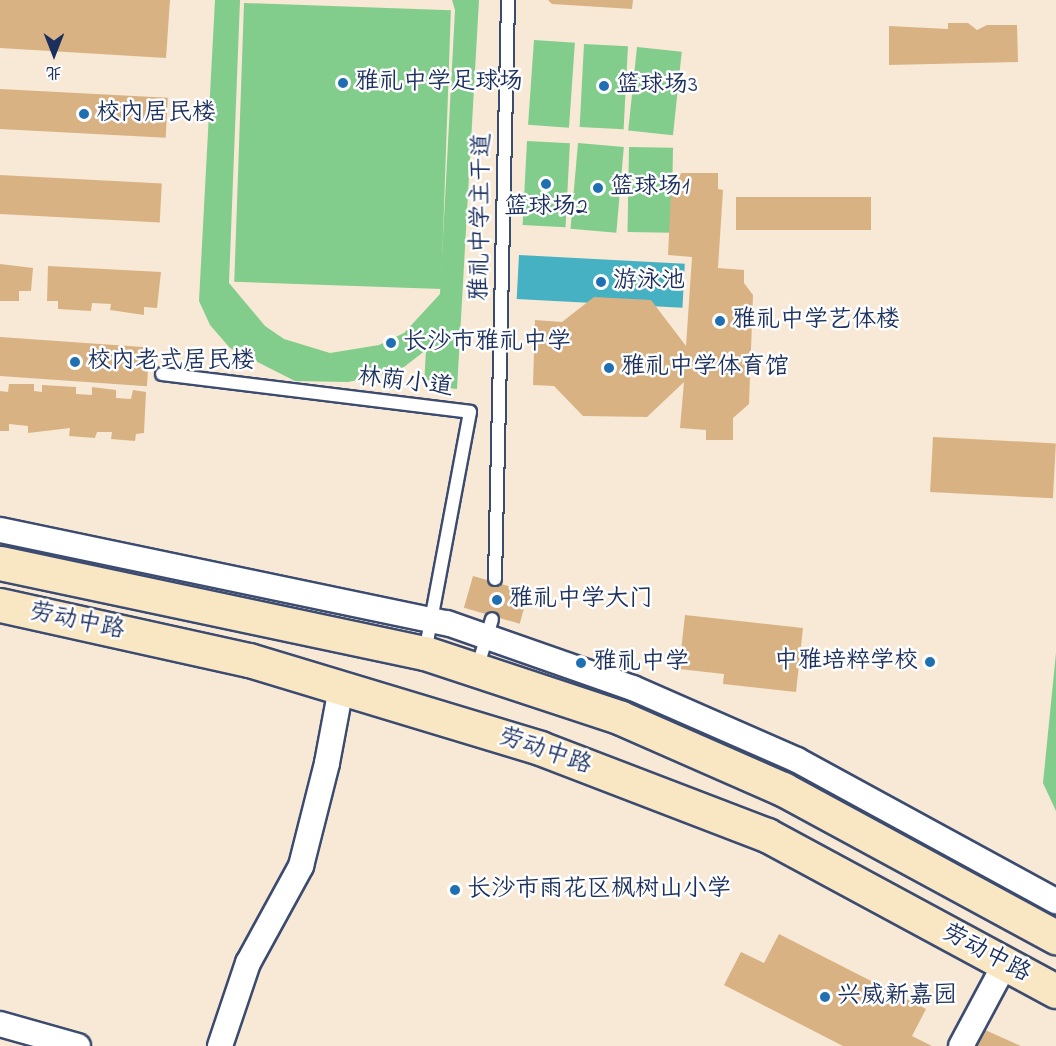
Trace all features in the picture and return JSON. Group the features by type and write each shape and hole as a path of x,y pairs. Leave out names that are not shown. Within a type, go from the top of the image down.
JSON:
{"main road":[{"name":"劳动中路","path":"0,563 425,653 485,643 621,718 783,789 1056,937"},
{"name":"劳动中路","path":"0,605 249,660 540,748 767,835 1056,991"}],"street":[{"path":"0,530 434,620 485,643 633,688 797,760 1056,901"},
{"path":"220,1046 248,963 301,866 327,763 341,688"},
{"path":"961,1046 1005,964"},
{"path":"0,1024 78,1046"}],"lane":[{"name":"雅礼中学主干道","path":"495,579 508,0"},
{"name":"林荫小道","path":"162,374 470,412 434,620 425,653"}],"green space":[{"path":"215,0 240,0 229,283 265,326 284,339 330,353 379,345 404,333 440,294 455,10 452,0 479,0 457,389 424,385 426,350 404,367 377,376 348,382 295,381 230,348 210,325 199,301"},
{"name":"雅礼中学足球场","path":"244,3 451,10 441,289 234,282"},
{"path":"534,40 575,43 569,128 528,125"},
{"name":"篮球场3","path":"584,44 628,46 624,129 580,127"},
{"path":"637,47 682,52 673,135 628,131"},
{"name":"篮球场2","path":"527,141 570,143 566,227 523,225"},
{"name":"篮球场1","path":"578,143 624,147 616,233 571,229"},
{"path":"629,147 673,148 672,233 628,232"},
{"path":"1056,653 1056,811 1043,783"}],"water":[{"name":"游泳池","path":"519,255 685,264 682,308 517,299"}],"building":[{"path":"0,0 170,0 166,58 0,48"},
{"path":"548,0 633,0 632,9 552,4"},
{"path":"948,23 968,23 977,30 987,25 1017,25 1018,62 889,65 889,26 948,29"},
{"name":"校内居民楼","path":"0,89 168,98 166,138 0,129"},
{"path":"672,173 718,173 718,189 723,190 718,268 744,270 744,283 753,295 749,404 733,418 733,440 706,440 706,430 680,428 684,382 647,417 583,416 554,386 533,385 535,320 562,322 594,297 651,300 686,346 692,257 668,255"},
{"name":"校内居民楼","path":"0,175 162,183 160,222 0,214"},
{"path":"736,197 871,197 871,230 736,230"},
{"path":"0,264 33,268 31,291 19,291 19,301 0,301"},
{"path":"48,266 161,272 157,308 144,307 144,315 110,310 111,304 92,303 91,311 58,309 58,301 47,301"},
{"name":"校内老式居民楼","path":"0,337 150,347 147,386 0,376"},
{"path":"9,384 34,384 34,391 42,392 42,385 76,387 76,394 92,395 92,387 116,390 116,398 131,399 133,390 146,392 144,433 136,434 135,441 111,439 112,432 97,432 95,438 69,436 70,428 28,433 28,426 9,424 9,431 0,431 0,391 8,392"},
{"path":"933,437 1056,443 1053,498 930,492"},
{"name":"雅礼中学大门","path":"473,576 529,592 520,624 464,608"},
{"path":"685,615 803,628 796,692 723,684 724,674 679,669"},
{"name":"兴威新嘉园","path":"779,934 926,1009 912,1036 932,1046 843,1046 724,985 741,952 764,963"},
{"path":"983,1029 1021,1046 976,1046"}],"place":[{"name":"雅礼中学足球场","path":"343,83"},
{"name":"篮球场3","path":"604,86"},
{"name":"校内居民楼","path":"84,114"},
{"name":"篮球场2","path":"546,184"},
{"name":"篮球场1","path":"598,188"},
{"name":"游泳池","path":"601,282"},
{"name":"雅礼中学艺体楼","path":"720,321"},
{"name":"长沙市雅礼中学","path":"391,343"},
{"name":"校内老式居民楼","path":"75,362"},
{"name":"雅礼中学体育馆","path":"609,368"},
{"name":"雅礼中学大门","path":"497,600"},
{"name":"中雅培粹学校","path":"930,662"},
{"name":"雅礼中学","path":"581,663"},
{"name":"长沙市雨花区枫树山小学","path":"455,890"},
{"name":"兴威新嘉园","path":"825,997"}]}
